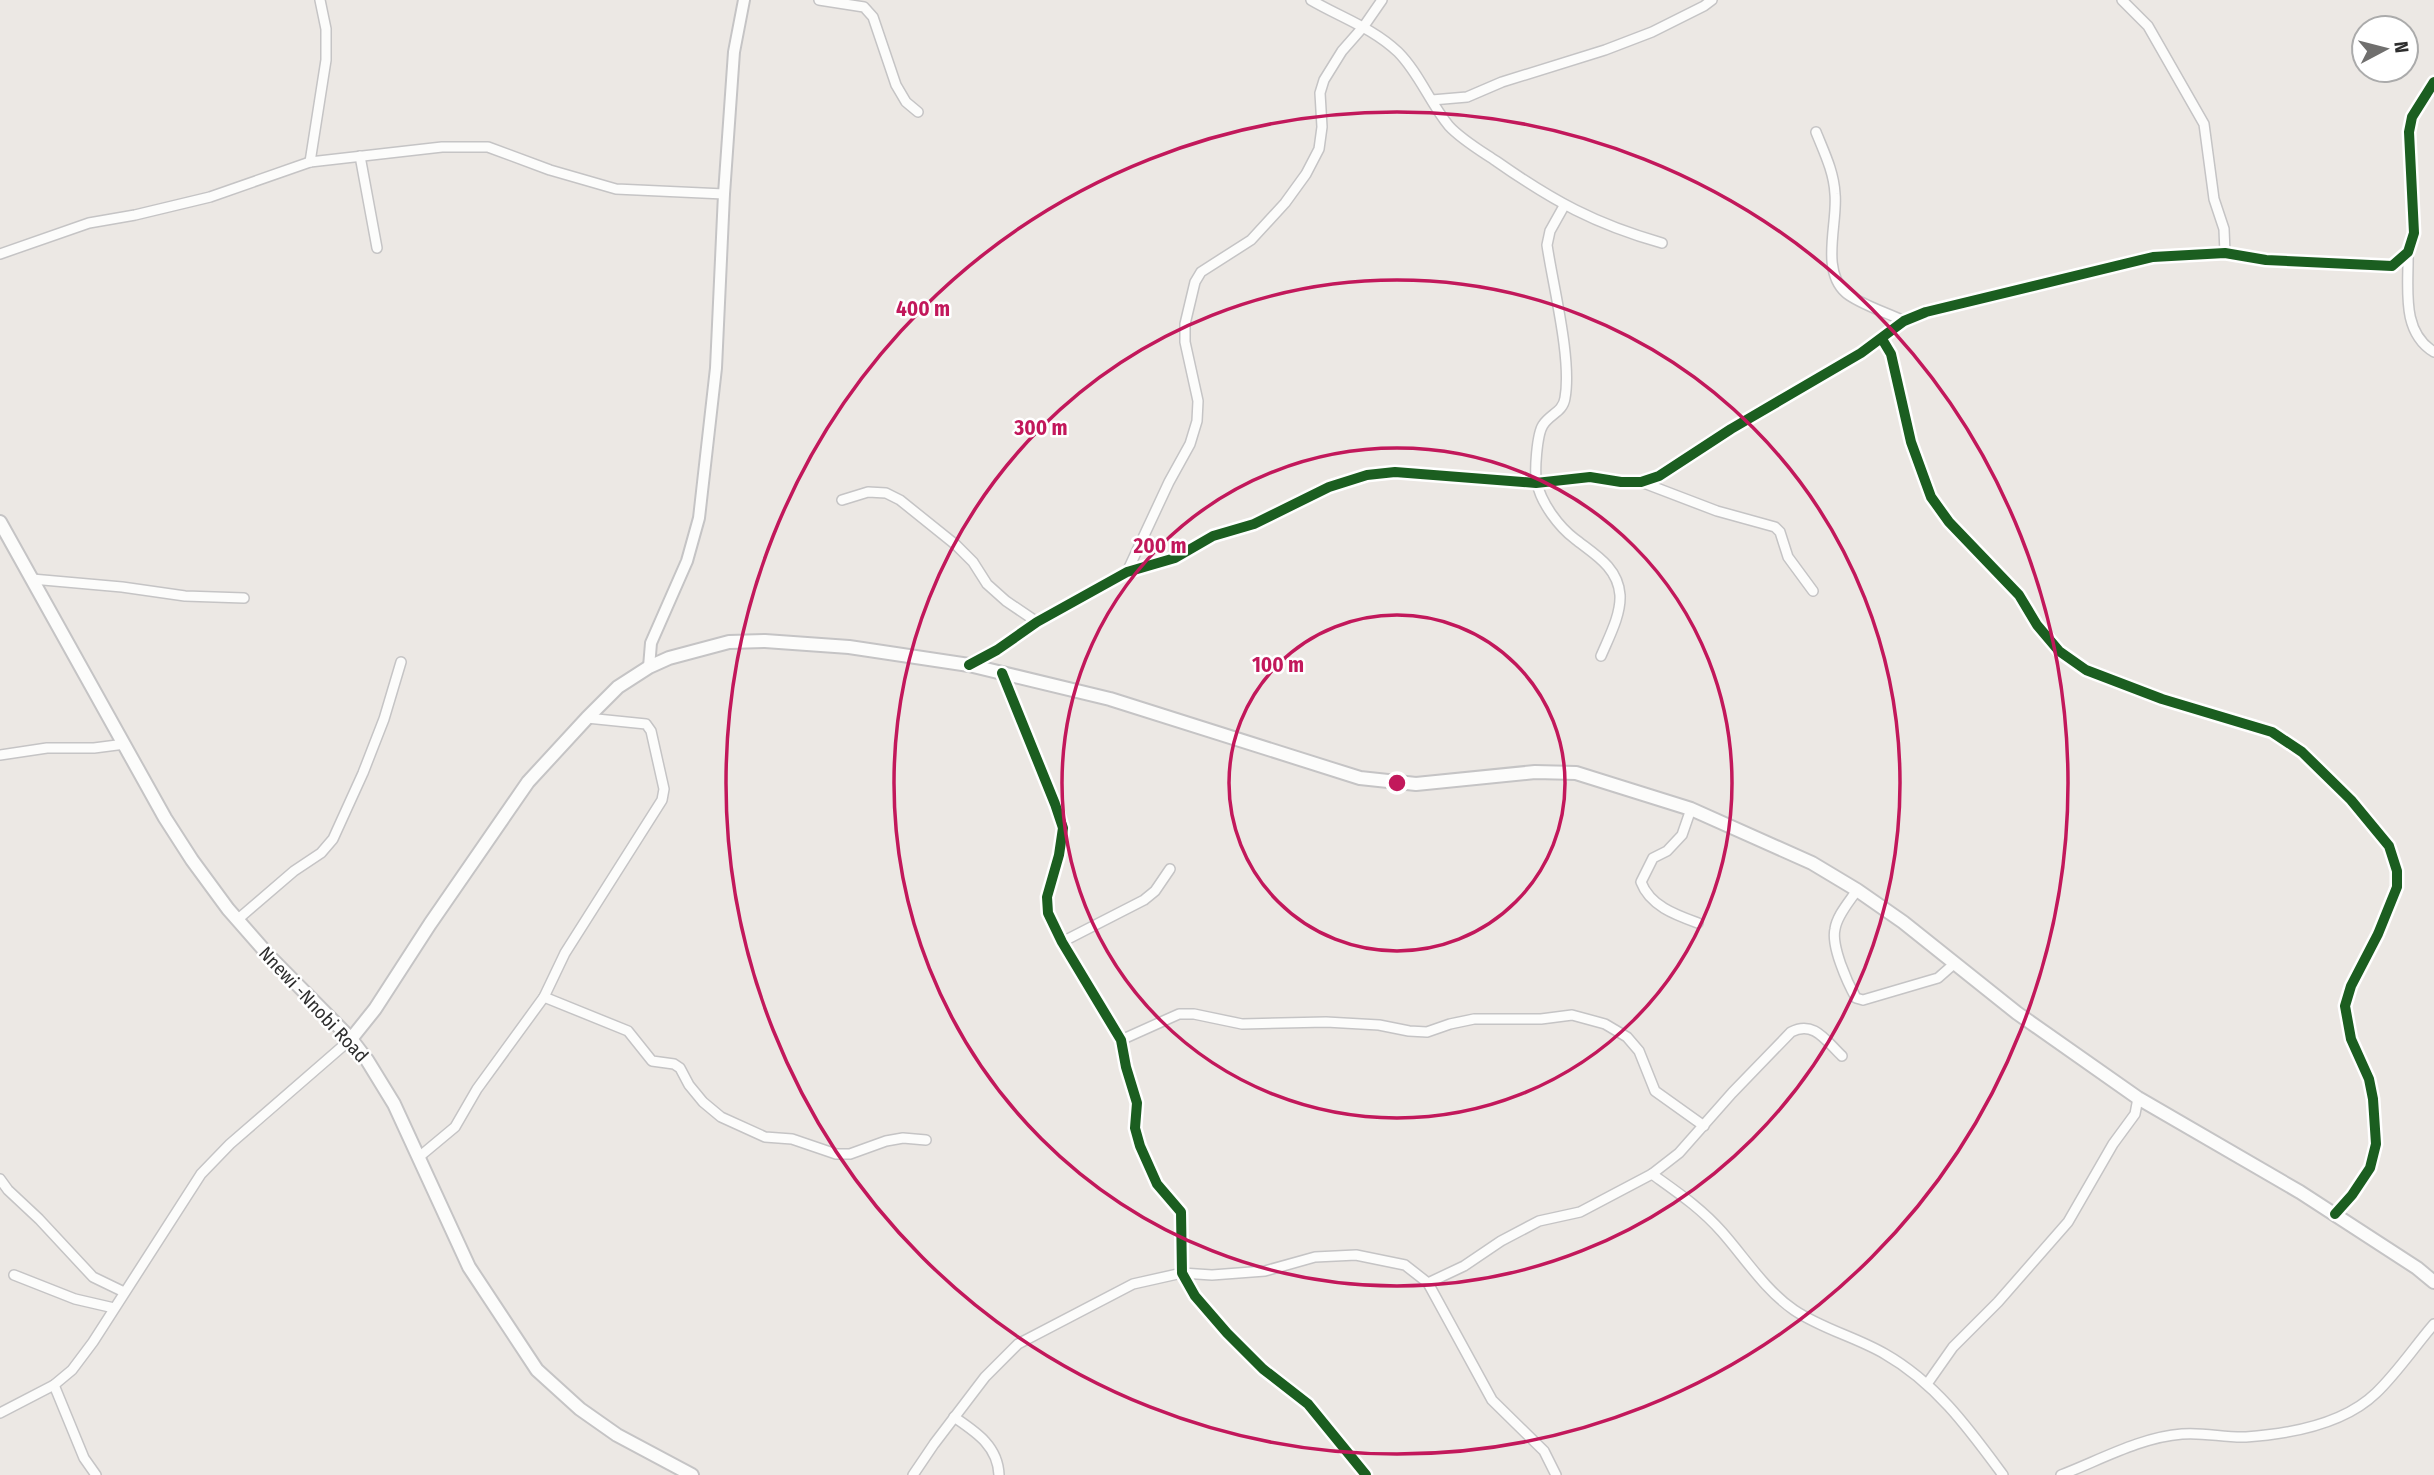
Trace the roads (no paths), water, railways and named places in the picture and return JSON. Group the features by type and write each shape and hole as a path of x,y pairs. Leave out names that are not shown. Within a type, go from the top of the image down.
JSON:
{"main road":[{"name":"Nnewi -Nnobi Road","path":"0,522 192,860 237,920 351,1039 367,1060 394,1104 469,1267 537,1370 580,1409 617,1435 692,1475"},
{"path":"351,1039 375,1009 528,782 618,687 649,667 729,642 765,641 849,647 969,665 1110,699 1360,778 1416,784 1535,772 1576,773 1691,809 1812,863 1857,890 1903,922 2017,1013 2138,1098 2300,1192 2434,1282"}],"street":[{"path":"310,162 326,60 326,29 320,0"},
{"path":"649,667 651,643 687,561 699,518 716,368 734,52 744,0"},
{"path":"819,0 864,7 873,17 896,85 906,102 918,112"},
{"path":"1311,0 1336,15 1364,26 1398,52 1450,127 1467,141 1564,206 1619,231 1662,243"},
{"path":"1127,572 1190,444 1197,421 1198,401 1185,342 1185,324 1195,282 1201,272 1251,240 1285,204 1306,174 1319,149 1322,127 1320,93 1324,80 1342,51 1382,0"},
{"path":"1432,100 1467,97 1502,82 1605,50 1652,32 1712,0"},
{"path":"2122,0 2148,26 2204,124 2214,199 2224,229 2225,253"},
{"path":"2434,82 2412,117 2410,125 2414,233 2408,251 2410,320 2421,345 2434,352"},
{"path":"1816,132 1831,168 1835,194 1832,249 1839,284 1846,293 1904,321"},
{"path":"0,254 89,223 210,197 310,162 442,147 488,147 550,170 616,189 724,194"},
{"path":"360,156 377,247"},
{"path":"1564,206 1550,231 1547,245 1563,344 1565,399 1561,410 1542,426 1538,435 1536,483 1549,510 1573,538 1596,554 1613,573 1620,595 1616,619 1601,656"},
{"path":"969,665 997,650 1037,622 1127,572 1175,558 1213,536 1254,524 1329,486 1367,475 1395,472 1536,483 1590,477 1641,482 1659,476 1753,415 1882,338 1904,321 1926,312 2153,257 2225,253 2266,260 2392,266 2408,251"},
{"path":"1882,338 1891,354 1911,442 1931,497 1949,522 2019,595 2037,625 2059,651 2086,670 2162,699 2272,732 2302,752 2351,800 2389,846 2397,871 2397,887 2378,934 2351,986 2345,1006 2351,1039 2369,1079 2376,1144 2370,1167 2352,1195 2335,1214"},
{"path":"1641,482 1717,511 1776,527 1788,557 1813,591"},
{"path":"842,500 868,492 887,493 900,500 956,545 987,584 1006,601 1037,622"},
{"path":"32,579 185,596 244,598"},
{"path":"237,920 294,871 321,853 332,839 363,773 384,719 401,662"},
{"path":"1002,673 1063,828 1059,855 1046,897 1048,913 1062,942 1121,1040 1137,1103 1135,1128 1140,1146 1157,1184 1181,1212 1182,1273 1195,1296 1227,1333 1263,1369 1308,1404 1366,1475"},
{"path":"419,1157 455,1128 477,1089 544,997 565,953 662,800 664,789 651,731 646,724 587,718"},
{"path":"0,755 47,748 94,748 125,744"},
{"path":"1691,809 1682,835 1667,851 1653,858 1641,882 1646,894 1658,904 1673,914 1698,923"},
{"path":"1062,942 1144,900 1156,891 1170,869"},
{"path":"1857,890 1836,922 1834,932 1835,944 1856,998 1863,1000 1917,986 1938,978 1955,963"},
{"path":"544,997 628,1031 652,1061 674,1064 680,1068 696,1093 721,1117 765,1136 792,1139 836,1154 850,1154 886,1141 904,1138 926,1140"},
{"path":"1121,1040 1179,1014 1194,1014 1242,1024 1379,1024 1427,1032 1474,1019 1572,1015 1605,1024 1627,1037 1639,1051 1655,1091 1704,1126"},
{"path":"1428,1283 1464,1266 1501,1241 1539,1221 1580,1212 1652,1174 1679,1153 1791,1032 1800,1027 1812,1028 1842,1056"},
{"path":"0,1413 54,1385 72,1370 201,1174 240,1136 351,1039"},
{"path":"1927,1384 1952,1347 1998,1302 2068,1222 2113,1144 2135,1114 2138,1098"},
{"path":"1652,1174 1693,1203 1721,1231 1759,1278 1793,1310 1885,1354 1927,1384 1942,1397 2003,1475"},
{"path":"0,1180 93,1277 124,1292"},
{"path":"913,1475 985,1377 1018,1344 1133,1284 1182,1273 1212,1275 1265,1271 1315,1257 1356,1255 1405,1265 1428,1283 1492,1400 1544,1451 1556,1475"},
{"path":"15,1275 75,1299 114,1308"},
{"path":"2062,1475 2156,1438 2183,1434 2245,1437 2328,1422 2375,1394 2434,1324"},
{"path":"54,1385 84,1458 96,1475"},
{"path":"954,1417 980,1434 989,1444 997,1460 999,1475"}]}
